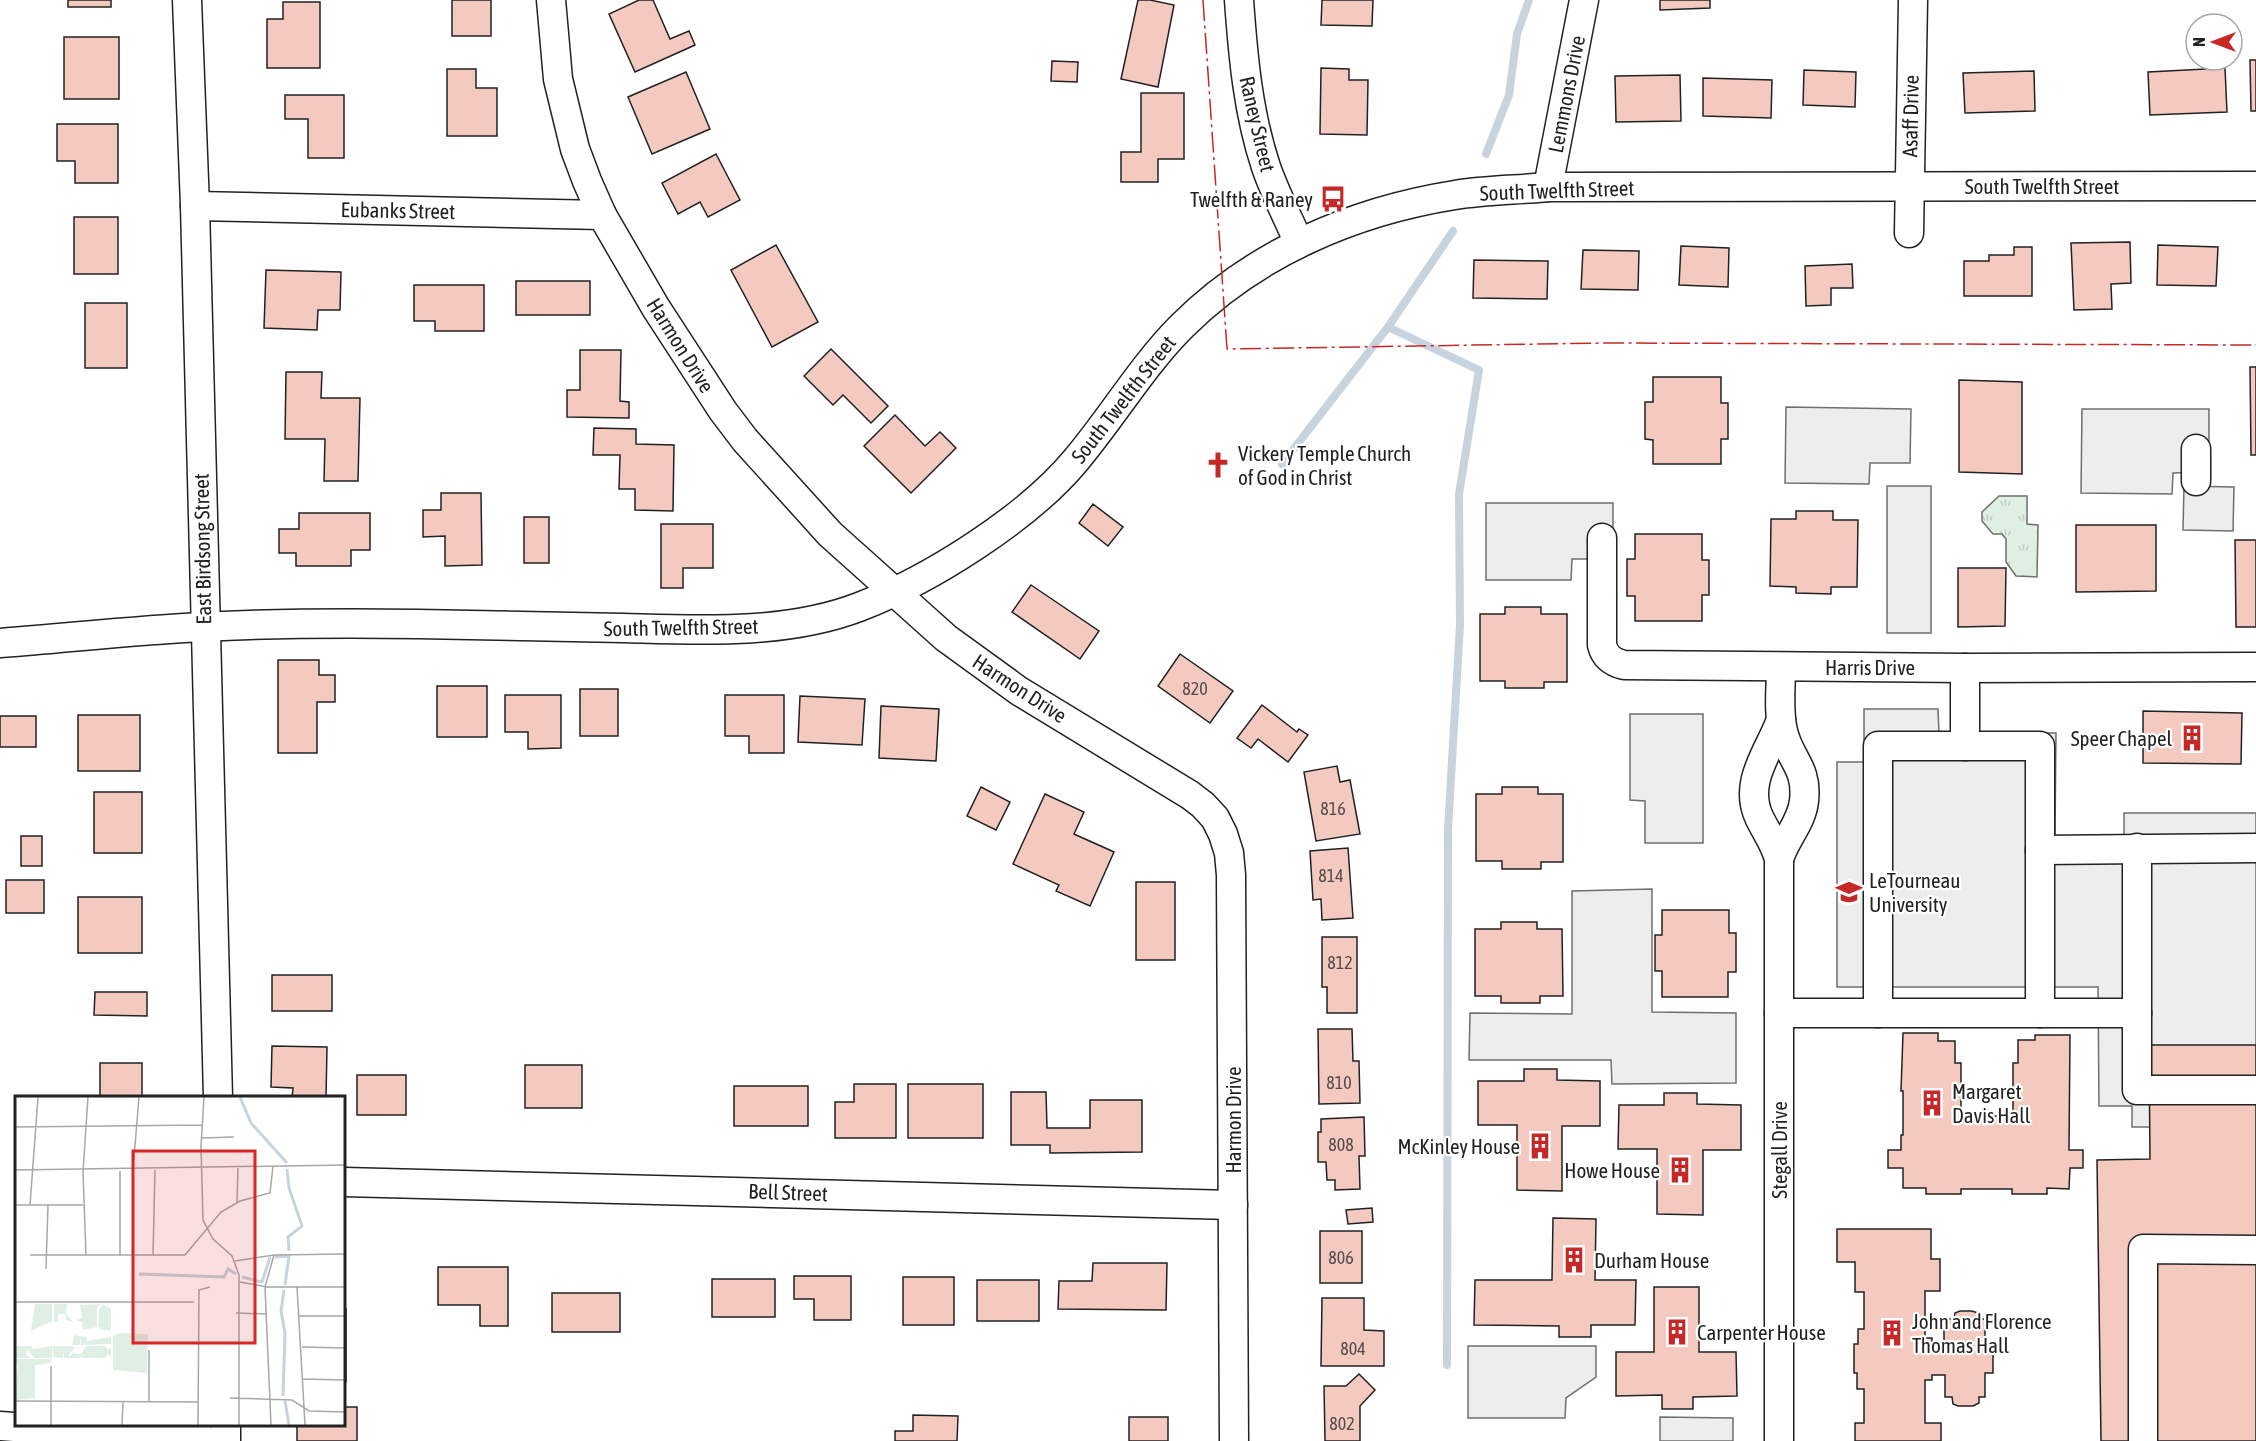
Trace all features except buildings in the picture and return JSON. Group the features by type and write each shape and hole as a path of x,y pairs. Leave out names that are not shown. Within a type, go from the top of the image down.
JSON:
{"street":[{"name":"East Birdsong Street","path":"187,0 195,206 204,627 218,1096"},
{"name":"Harmon Drive","path":"551,0 558,79 566,114 575,149 602,214 678,344 745,440 830,534 946,638 997,676 1190,795 1215,818 1229,853 1231,875 1234,1441"},
{"name":"Raney Street","path":"1239,0 1245,70 1260,147 1274,188 1299,243"},
{"name":"Lemmons Drive","path":"1548,187 1584,0"},
{"name":"Asaff Drive","path":"1909,233 1913,0"},
{"name":"South Twelfth Street","path":"0,643 204,627 413,624 723,631 807,621 855,609 896,591 981,542 1039,497 1075,462 1139,376 1182,325 1234,281 1299,243 1361,217 1406,204 1459,194 1548,187 2256,186"},
{"name":"Eubanks Street","path":"195,206 602,214"},
{"path":"2196,449 2196,481"},
{"name":"Harris Drive","path":"1602,538 1603,651 1611,660 1632,666 2256,668"},
{"name":"Stegall Drive","path":"1779,860 1783,847 1803,810 1805,789 1801,768 1784,734 1781,720 1781,667"},
{"path":"1965,668 1965,746"},
{"name":"Stegall Drive","path":"1779,1441 1779,860 1777,849 1755,808 1754,789 1757,769 1781,720"},
{"path":"1878,1013 1878,746 2040,746 2040,1013"},
{"path":"2138,848 2137,1090 2256,1090"},
{"path":"2040,850 2256,848"},
{"path":"1779,1013 2137,1013"},
{"name":"Bell Street","path":"345,1182 1233,1205"},
{"path":"2143,1441 2144,1249 2256,1250"},
{"path":"0,1426 208,1441"}],"green space":[{"path":"1999,496 2027,496 2027,524 2038,525 2037,577 2016,576 2006,562 2006,539 2002,534 1993,534 1982,521 1982,512"}],"shaded area":[{"path":"1786,407 1911,409 1910,463 1870,463 1869,484 1785,483"},
{"path":"2082,409 2209,409 2209,472 2173,473 2172,494 2081,493"},
{"path":"1887,486 1931,486 1931,633 1887,633"},
{"path":"2184,486 2234,487 2233,531 2183,530"},
{"path":"1486,503 1613,503 1613,559 1572,559 1571,580 1486,580"},
{"path":"1864,709 1938,709 1939,733 2056,733 2055,836 2124,835 2124,813 2256,813 2256,1127 2132,1127 2132,1106 2099,1106 2098,987 1837,987 1837,762 1864,762"},
{"path":"1630,714 1703,714 1703,843 1645,843 1645,801 1630,800"},
{"path":"1652,889 1652,1012 1736,1013 1736,1083 1612,1084 1611,1060 1469,1060 1470,1013 1572,1014 1572,891"},
{"path":"1468,1346 1596,1346 1596,1377 1566,1398 1565,1418 1468,1418"},
{"path":"1660,1417 1733,1418 1733,1441 1660,1441"}],"waterway":[{"path":"1486,154 1509,95 1517,34 1529,0"},
{"path":"1447,1365 1448,829 1460,625 1459,494 1479,370 1388,327 1453,231"},
{"path":"1282,464 1388,327"}],"power":[{"path":"1203,0 1227,349 1605,343 2256,345"}],"place":[{"name":"Twelfth & Raney","path":"1333,199"},
{"name":"Vickery Temple Church of God in Christ","path":"1218,465"},
{"name":"Speer Chapel","path":"2192,738"},
{"name":"LeTourneau University","path":"1849,892"},
{"name":"Margaret Davis Hall","path":"1932,1103"},
{"name":"McKinley House","path":"1540,1146"},
{"name":"Howe House","path":"1680,1170"},
{"name":"Durham House","path":"1574,1260"},
{"name":"Carpenter House","path":"1677,1332"},
{"name":"John and Florence Thomas Hall","path":"1892,1333"}]}
